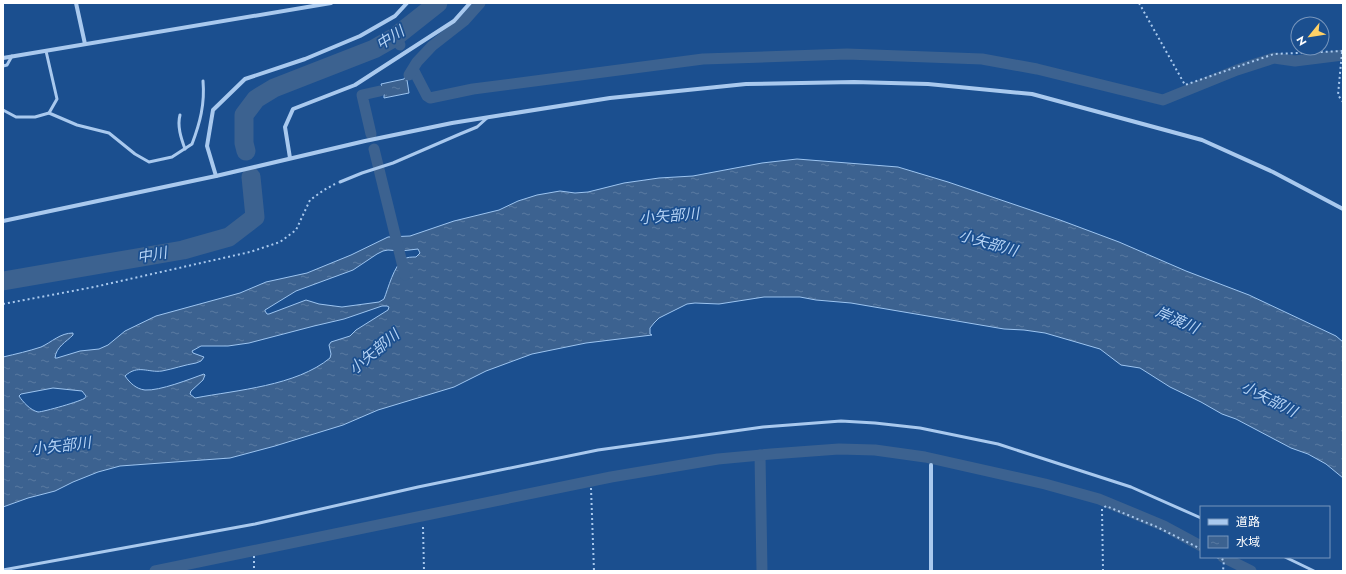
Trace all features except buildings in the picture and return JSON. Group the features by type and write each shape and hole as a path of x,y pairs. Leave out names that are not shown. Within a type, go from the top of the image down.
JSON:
{"street":[{"path":"76,3 85,44"},
{"path":"3,58 331,3"},
{"path":"216,176 207,146 212,110 245,79 305,59 360,36 395,16 407,3"},
{"path":"290,158 285,127 293,109 355,86 454,21 470,3"},
{"path":"3,221 216,176 372,139 487,118 610,98 746,84 854,82 928,84 1032,94 1202,140 1273,172 1343,209"},
{"path":"931,465 931,571"}],"lane":[{"path":"46,51 57,99 49,113"},
{"path":"3,66 7,65 12,56"},
{"path":"3,110 16,117 35,117 49,113 77,125 109,133 135,154 149,162 172,157 192,144 198,129 204,96 203,81"},
{"path":"180,115 181,137 185,149"},
{"path":"340,182 393,163 477,127 487,118"},
{"path":"3,570 255,524 418,487 598,450 763,427 841,421 920,428 998,444 1131,486 1200,518"},
{"path":"1287,558 1314,571"}],"path":[{"path":"1139,3 1185,85 1274,54 1342,52 1338,95 1343,102"},
{"path":"3,304 102,285 250,252 280,242 296,230 310,200 324,190 340,182"},
{"path":"591,488 594,571"},
{"path":"1103,571 1102,509 1106,506 1157,527 1200,548"},
{"path":"423,527 424,571"},
{"path":"254,556 254,571"},
{"path":"1219,558 1224,560 1223,571"}],"water":[{"path":"407,74 410,76 407,80 409,93 384,98 384,94 381,95 381,84 404,79"},
{"path":"797,159 898,167 948,182 1060,220 1119,242 1186,271 1249,295 1336,336 1343,342 1343,478 1326,464 1308,454 1291,448 1236,419 1222,414 1170,387 1140,368 1121,365 1100,349 1045,333 1004,329 851,303 800,297 764,297 719,304 687,304 659,318 650,328 650,334 652,335 586,343 532,354 486,371 454,387 378,410 343,425 275,446 230,458 120,466 98,472 55,491 28,498 3,507 3,357 41,347 68,333 73,333 73,335 59,348 55,358 80,351 99,349 108,345 125,331 156,316 240,293 266,282 307,273 351,255 388,237 410,236 454,221 499,210 518,201 537,195 560,191 575,193 588,192 624,183 659,178 693,176 762,163","holes":["418,249 420,253 416,257 405,258 397,266 384,299 379,302 342,307 319,304 306,300 269,314 265,311 296,291 353,270 383,251","382,306 389,307 388,310 356,330 350,336 331,342 329,345 331,354 330,358 316,367 300,375 266,386 195,398 190,394 191,391 203,380 204,374 167,387 151,390 139,388 125,376 134,370 162,371 196,363 201,361 204,357 193,353 192,351 201,346 228,346 249,343 344,319","53,388 82,391 86,396 85,398 77,401 38,412 32,410 25,403 19,396 21,394"]}],"waterway":[{"name":"中川","path":"246,151 244,143 244,115 256,99 274,88 374,49 395,37 438,3"},
{"path":"409,75 417,62 432,46 464,21 480,3"},
{"path":"395,37 400,45"},
{"path":"414,71 427,96 430,98 473,89 703,59 847,54 982,59 1037,69 1163,100 1237,70 1274,58 1295,61 1343,55"},
{"path":"371,134 362,95 380,91"},
{"path":"374,149 405,275"},
{"name":"中川","path":"3,281 183,250 229,237 255,217 251,177"},
{"path":"155,571 611,477 718,459 839,449 875,450 925,457 1045,484 1099,499 1164,526 1200,545"},
{"path":"760,455 762,571"},
{"path":"1225,558 1251,571"}],"water label":[{"name":"小矢部川","path":"669,216"},
{"name":"小矢部川","path":"988,243"},
{"name":"岸渡川","path":"1177,320"},
{"name":"小矢部川","path":"374,352"},
{"name":"小矢部川","path":"1269,399"},
{"name":"小矢部川","path":"61,446"}]}
